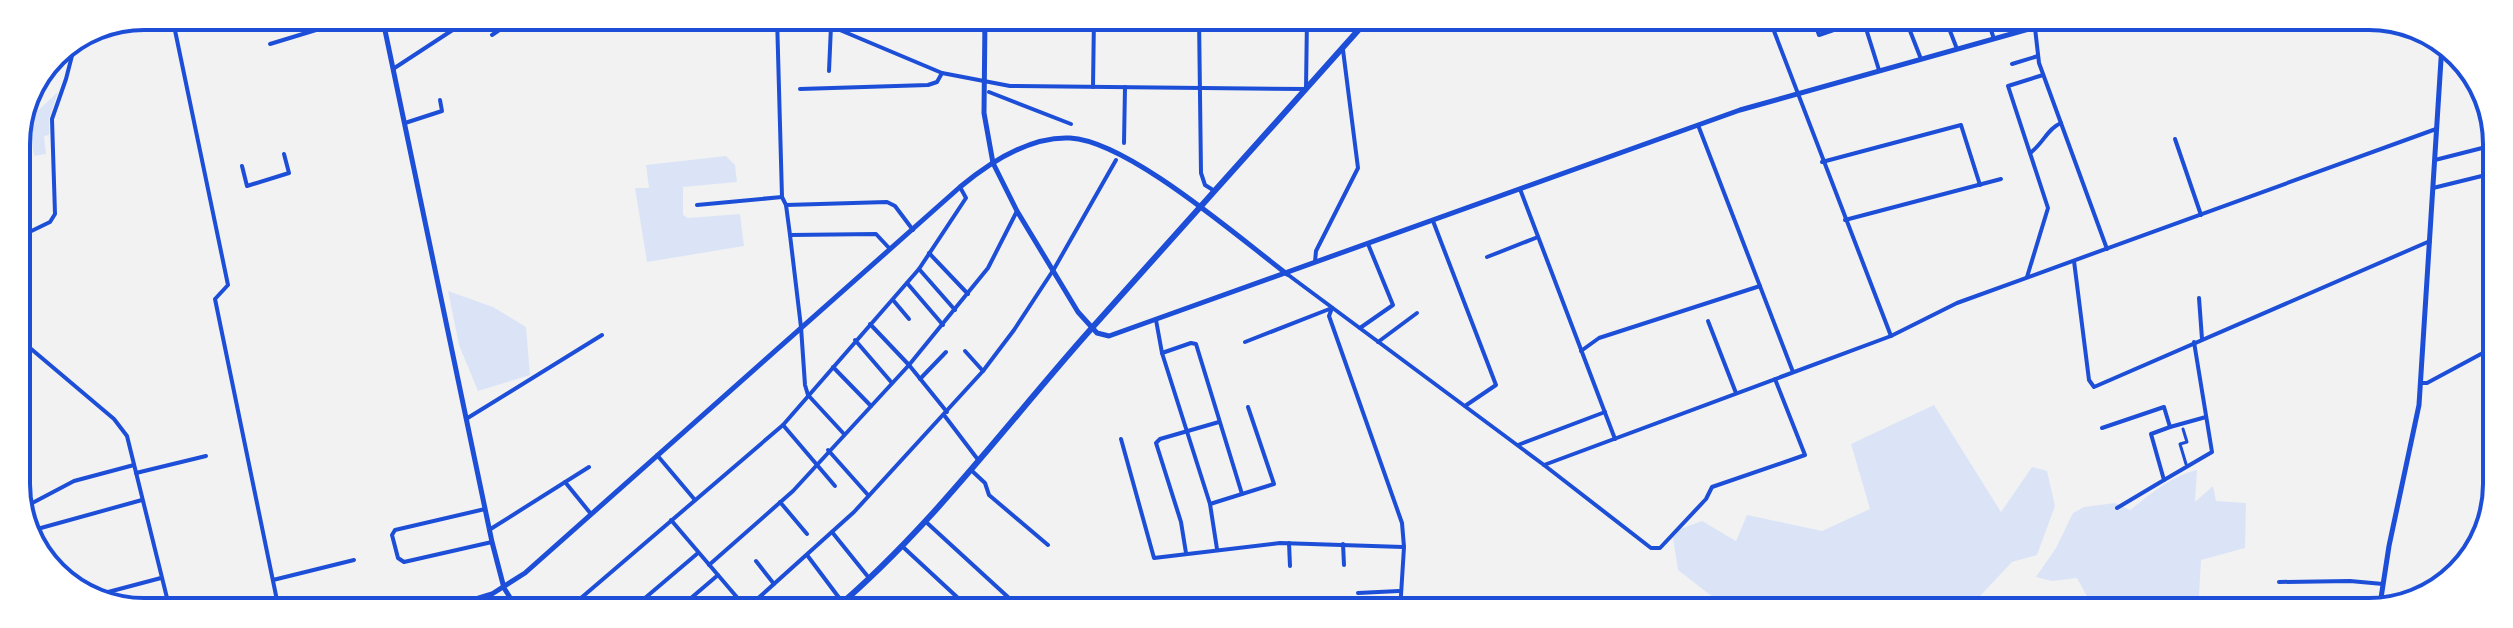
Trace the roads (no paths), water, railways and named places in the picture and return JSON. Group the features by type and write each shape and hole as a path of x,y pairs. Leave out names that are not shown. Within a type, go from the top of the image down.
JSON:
{"highway":[{"path":"848,598 971,470 1213,190 1359,30"}],"main road":[{"path":"385,30 489,530 504,588 510,598"},
{"path":"985,31 985,129 993,163 1017,211 1078,312 1092,329 1109,336 1698,125 1797,93 2025,30"},
{"path":"2381,597 2421,383 2441,55"},
{"path":"475,598 504,588 525,573 960,187 993,163 1026,147 1070,138 1092,142 1120,153 1199,207 1287,274"}],"street":[{"path":"175,30 225,259 228,285 215,299 277,598"},
{"path":"270,44 316,30"},
{"path":"393,69 453,30"},
{"path":"492,35 499,30"},
{"path":"777,30 782,197 790,235 805,385 808,395 844,434"},
{"path":"829,71 831,30"},
{"path":"840,30 942,73 1010,86 1306,89 1307,30"},
{"path":"1093,87 1094,30"},
{"path":"1199,30 1201,179 1213,190"},
{"path":"1773,30 1891,336"},
{"path":"1866,30 1879,70"},
{"path":"1910,30 1921,59"},
{"path":"1950,30 1957,49"},
{"path":"1991,30 1994,39"},
{"path":"2035,30 2043,75 2107,249"},
{"path":"1315,264 1316,251 1358,168 1343,48"},
{"path":"30,232 50,222 55,214 52,119 72,56"},
{"path":"2012,64 2038,56"},
{"path":"800,89 928,85 937,82 942,73"},
{"path":"2027,278 2048,208 2008,86 2043,75"},
{"path":"1124,143 1125,87"},
{"path":"989,92 1071,124"},
{"path":"405,123 442,111 440,100"},
{"path":"2030,153 2039,147 2055,125 2061,123"},
{"path":"1698,125 1793,372"},
{"path":"1822,162 1961,125 1980,185"},
{"path":"1544,465 1891,336 1957,303 2436,129"},
{"path":"2175,139 2201,215"},
{"path":"2435,160 2483,148"},
{"path":"242,166 247,186 289,173 284,154"},
{"path":"758,598 832,532 983,371 1054,269 1116,160"},
{"path":"2433,188 2483,176"},
{"path":"1845,220 2001,179"},
{"path":"581,598 783,425 919,269 966,198 960,187"},
{"path":"1520,189 1615,439"},
{"path":"697,205 782,197"},
{"path":"786,205 887,202 895,206 913,230"},
{"path":"709,565 817,465 909,365 988,268 1017,211"},
{"path":"1433,221 1496,385 1465,406"},
{"path":"790,235 876,234 890,249"},
{"path":"1487,257 1538,237"},
{"path":"2074,261 2089,380 2094,387 2430,241"},
{"path":"1360,328 1393,305 1368,244"},
{"path":"929,253 968,294"},
{"path":"919,269 955,310"},
{"path":"1287,274 1651,548 1660,548 1706,499 1712,487 1805,455 1775,379"},
{"path":"907,283 943,325"},
{"path":"1581,351 1599,338 1760,286"},
{"path":"2199,298 2202,339"},
{"path":"893,300 909,319"},
{"path":"1245,342 1332,308"},
{"path":"1332,308 1329,316 1402,523 1404,547 1400,598"},
{"path":"1378,342 1417,313"},
{"path":"1156,320 1162,353 1210,504 1217,549"},
{"path":"1708,321 1737,393"},
{"path":"870,324 909,365 979,461"},
{"path":"466,419 602,335"},
{"path":"855,340 892,383"},
{"path":"2117,508 2212,452 2194,342"},
{"path":"1162,353 1196,344 1242,494"},
{"path":"30,348 118,423 127,436 167,598"},
{"path":"965,351 983,371"},
{"path":"920,379 946,352"},
{"path":"2421,383 2427,383 2483,353"},
{"path":"833,367 871,406"},
{"path":"1210,504 1274,484 1248,407"},
{"path":"2102,428 2164,407 2170,427"},
{"path":"1518,445 1605,412"},
{"path":"2164,480 2151,434 2206,417"},
{"path":"1186,553 1181,522 1156,443 1160,439 1219,422"},
{"path":"783,425 835,486"},
{"path":"2183,429 2187,442 2180,444 2186,464"},
{"path":"1121,439 1154,558 1289,543 1404,547"},
{"path":"828,450 868,495"},
{"path":"657,455 695,500"},
{"path":"136,473 206,456"},
{"path":"32,503 74,481 134,465"},
{"path":"489,530 589,467"},
{"path":"971,470 985,483 989,495 1048,545"},
{"path":"565,482 592,514"},
{"path":"39,528 142,500"},
{"path":"780,502 807,534"},
{"path":"485,509 395,530 392,535 398,558 404,562 492,542"},
{"path":"671,520 737,598"},
{"path":"925,521 1009,598"},
{"path":"832,532 869,578"},
{"path":"1289,543 1290,566"},
{"path":"1343,544 1344,565"},
{"path":"901,545 958,598"},
{"path":"645,598 698,553"},
{"path":"807,555 843,598"},
{"path":"273,580 354,560"},
{"path":"756,561 774,584"},
{"path":"691,598 718,575"},
{"path":"109,592 161,578"},
{"path":"2279,582 2383,584"},
{"path":"1358,593 1400,591"}]}
